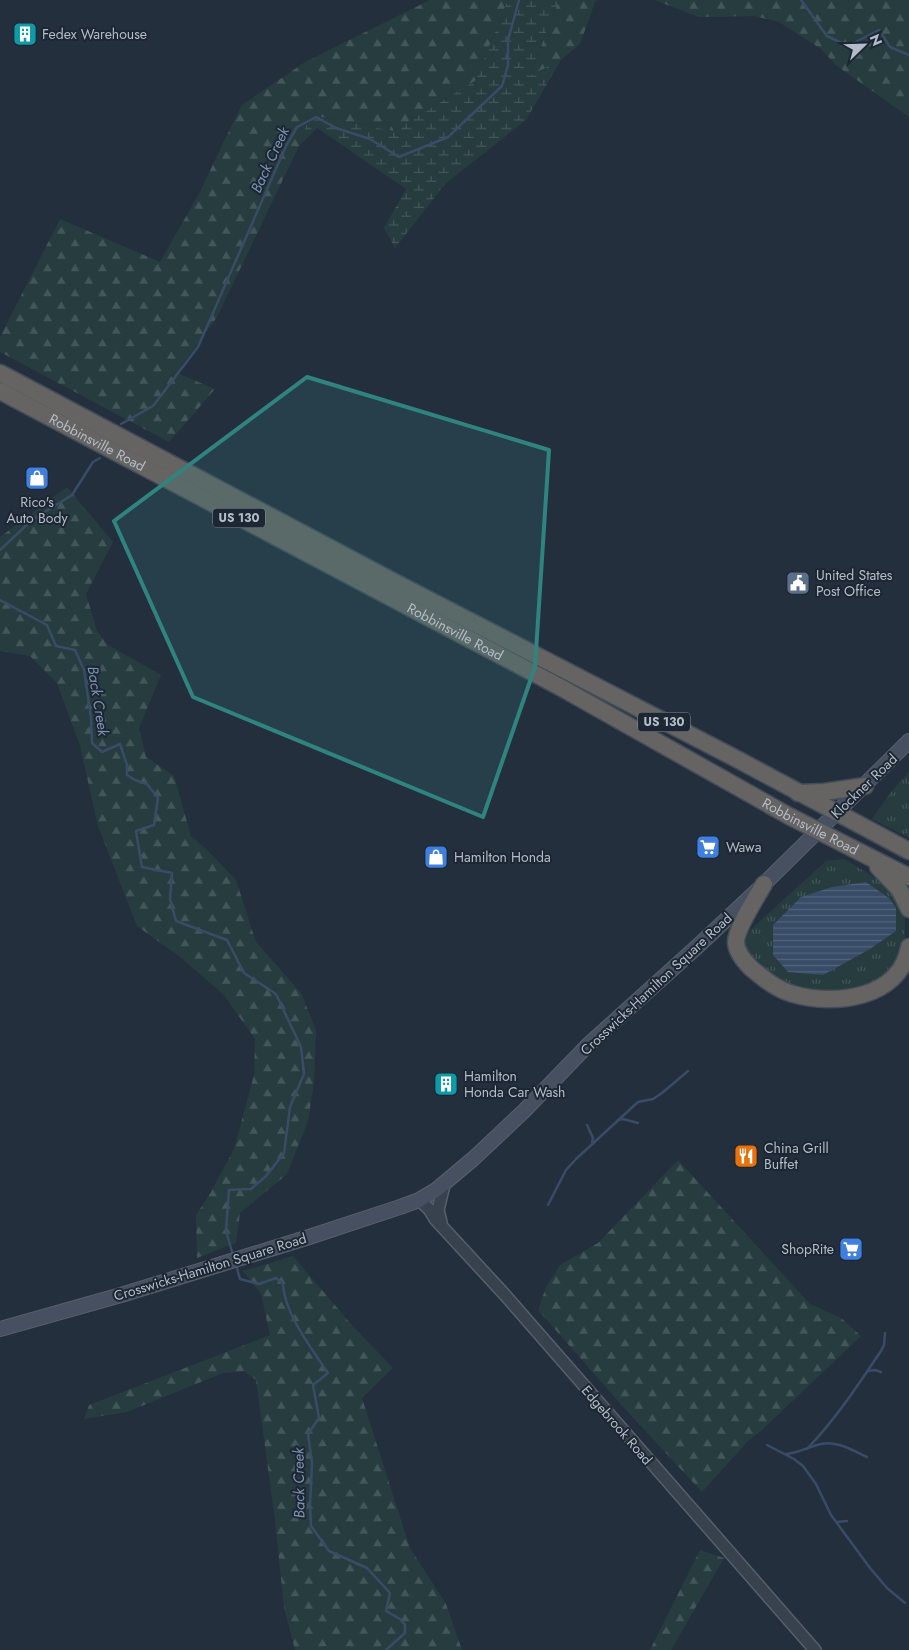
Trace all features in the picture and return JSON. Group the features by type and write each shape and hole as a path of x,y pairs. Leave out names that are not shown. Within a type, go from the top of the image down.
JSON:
{"highway":[{"name":"Robbinsville Road","path":"0,373 491,633 725,753 836,814 909,851"},
{"name":"Robbinsville Road","path":"0,391 604,711 728,783 909,877"},
{"path":"425,617 443,620 476,635 491,633"},
{"path":"798,793 824,792 865,786"},
{"path":"858,852 889,876 900,889 909,909"},
{"path":"764,884 742,925 736,941 737,948 747,963 762,978 792,994 830,1001 872,992 887,984 896,974 907,957 909,947"}],"main road":[{"name":"Klockner Road","path":"818,831 909,741"},
{"name":"Crosswicks-Hamilton Square Road","path":"0,1330 243,1258 419,1200 444,1184 473,1159 588,1046 764,884 818,831"}],"street":[{"path":"444,1184 438,1210 440,1220 447,1232"},
{"name":"Edgebrook Road","path":"419,1200 505,1295 815,1650"},
{"path":"400,1207 420,1210 435,1219"}],"highlighted area":[{"path":"307,377 549,450 535,667 483,817 193,697 114,521"}],"green space":[{"path":"430,0 508,0 475,81 393,131 310,115 299,146 217,317 177,373 215,389 169,442 0,352 0,337 60,219 160,262 200,192 242,105 305,62"},
{"path":"508,0 559,0 529,76 561,60 526,120 445,184 395,248 384,228 406,189 317,128 299,146 310,115 393,131 475,81"},
{"path":"559,0 598,0 595,2 580,44 561,60 529,77"},
{"path":"654,0 909,0 909,117 837,66 821,49 779,22 754,16 699,17"},
{"path":"67,487 113,542 86,594 97,631 108,645 161,675 139,728 146,757 174,776 191,836 236,880 256,942 301,993 316,1030 314,1082 308,1121 287,1174 240,1213 236,1243 197,1258 196,1215 211,1192 234,1149 254,1075 255,1039 223,994 180,957 137,926 98,826 80,746 57,683 30,656 0,651 0,537"},
{"path":"909,772 909,838 872,819 891,792"},
{"path":"844,859 894,889 905,912 905,943 896,965 878,984 849,994 814,994 776,982 751,961 744,946 747,933 826,861"},
{"path":"678,1160 810,1304 841,1318 861,1336 747,1442 702,1492 626,1410 538,1310 546,1287 560,1265 598,1243"},
{"path":"293,1256 350,1323 393,1368 362,1398 410,1548 446,1604 462,1650 295,1650 284,1607 275,1520 256,1380 244,1371 223,1373 127,1412 84,1419 89,1405 270,1335 261,1294 243,1271"},
{"path":"700,1550 724,1558 671,1650 650,1650"}],"water":[{"path":"866,882 889,898 896,908 896,931 870,949 823,975 788,972 773,955 773,925 801,897 832,887"}],"waterway":[{"name":"Back Creek","path":"121,424 153,406 198,347 286,146 297,127 316,117 336,128 370,139 399,157 448,137 502,86 508,65 508,40 519,0"},
{"path":"801,0 827,36 848,46 879,30 890,47 909,55"},
{"name":"Back Creek","path":"0,550 32,520 72,495 93,462 100,458"},
{"name":"Back Creek","path":"0,600 47,625 56,646 75,650 84,670 91,718 92,743 102,752 120,744 127,765 127,775 147,784 158,798 154,825 136,831 142,867 172,873 170,899 176,921 227,940 244,973 276,994 301,1047 304,1074 290,1107 284,1153 266,1176 251,1189 229,1190 226,1231 233,1255"},
{"path":"548,1205 566,1170 576,1159 638,1102 653,1099 688,1071"},
{"path":"618,1120 623,1119 638,1123"},
{"path":"587,1125 593,1138 592,1142"},
{"name":"Back Creek","path":"236,1265 240,1279 259,1284 276,1278 283,1284 288,1307 293,1319 328,1373 313,1385 319,1418 308,1434 312,1463 311,1526 329,1551 367,1568 390,1593 386,1611 400,1619 405,1625 405,1633 386,1650"},
{"path":"807,1449 837,1414 881,1351 884,1345 885,1333"},
{"path":"868,1371 875,1370 881,1372"},
{"path":"786,1454 830,1443 843,1446 867,1457"},
{"path":"767,1445 794,1459 803,1466 816,1484 831,1515 870,1568 887,1588 905,1603"},
{"path":"837,1522 847,1521"}],"place":[{"name":"Fedex Warehouse","path":"25,34"},
{"name":"Rico's Auto Body","path":"37,478"},
{"name":"United States Post Office","path":"798,583"},
{"name":"Wawa","path":"708,847"},
{"name":"Hamilton Honda","path":"436,857"},
{"name":"Hamilton Honda Car Wash","path":"446,1084"},
{"name":"China Grill Buffet","path":"746,1156"},
{"name":"ShopRite","path":"851,1249"}]}
